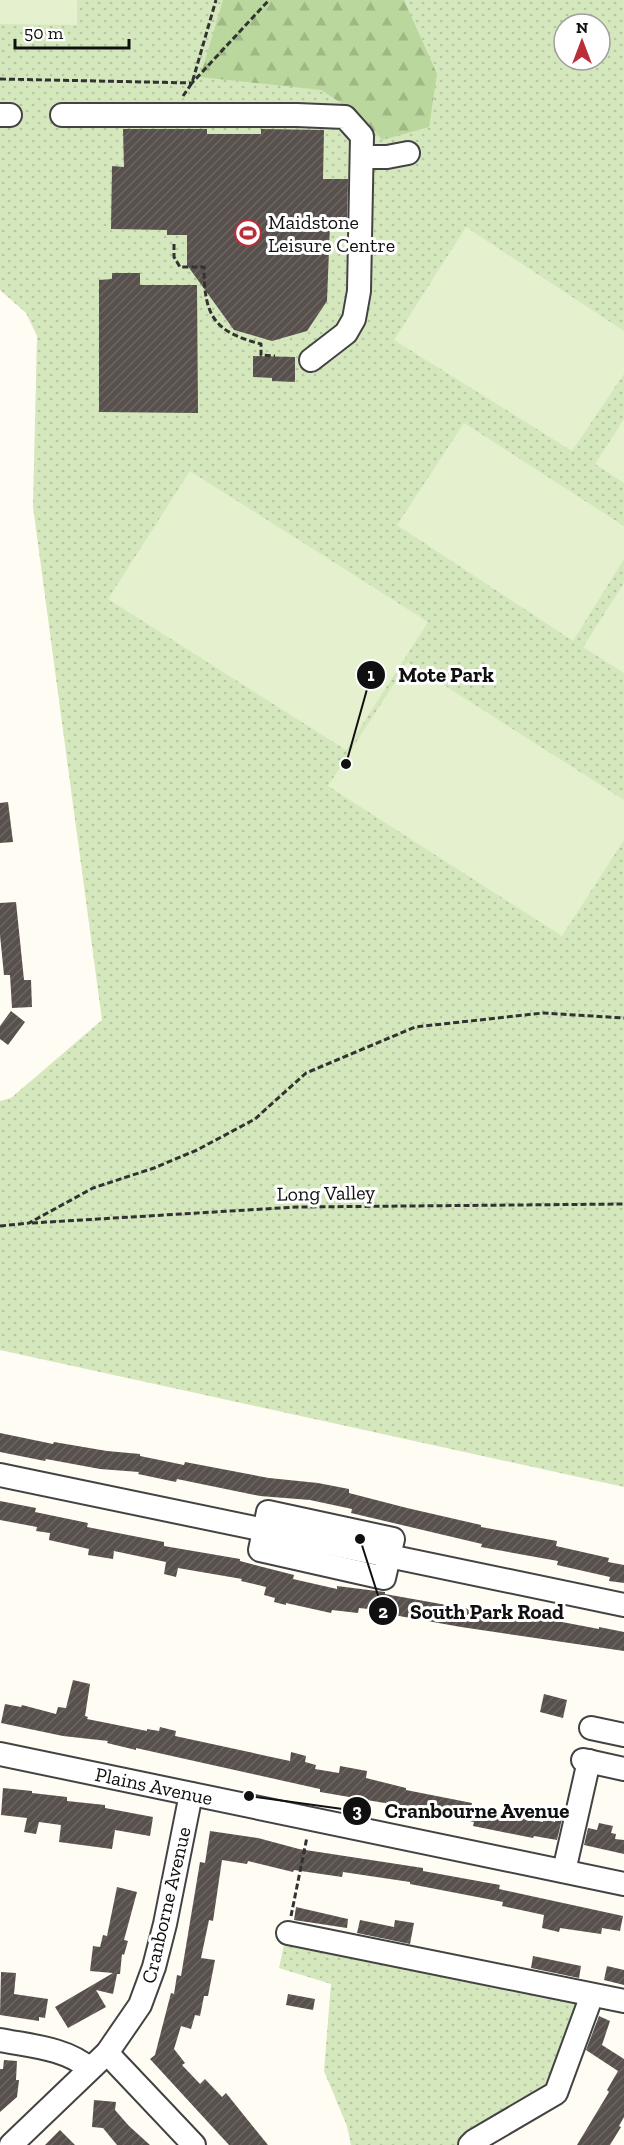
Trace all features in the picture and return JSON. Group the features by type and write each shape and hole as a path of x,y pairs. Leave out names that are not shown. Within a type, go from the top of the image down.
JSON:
{"street":[{"path":"62,115 345,117 362,136 359,291 354,319 346,333 311,360"},
{"path":"362,157 387,157 408,153"},
{"path":"0,1475 624,1605"},
{"path":"591,1728 624,1735"},
{"name":"Plains Avenue","path":"0,1754 624,1884"},
{"path":"564,1871 586,1760 624,1769"},
{"name":"Cranborne Avenue","path":"11,2145 107,2053 140,2005 154,1966 165,1924 191,1794"},
{"path":"288,1932 624,2001"},
{"path":"470,2145 556,2093 591,1995"},
{"path":"0,2040 63,2053 82,2062 90,2069"},
{"path":"107,2053 194,2145"}],"path":[{"path":"192,83 216,0"},
{"path":"170,115 192,83 268,0"},
{"path":"0,79 192,83"},
{"path":"174,244 174,257 180,267 204,267 206,302 222,328 238,338 261,344 261,355 275,356"},
{"path":"28,1223 93,1188 154,1168 197,1150 255,1119 306,1073 415,1027 543,1013 624,1018"},
{"name":"Long Valley","path":"0,1226 297,1208 624,1204"},
{"path":"288,1932 311,1818"}],"green space":[{"path":"0,0 624,0 624,1487 0,1350 0,1101 11,1098 102,1020 33,507 37,336 26,313 0,290"},
{"path":"0,0 77,0 77,25 0,24"},
{"path":"223,0 404,0 437,74 429,127 382,140 364,118 321,90 200,77"},
{"path":"466,227 624,331 624,374 572,451 394,340"},
{"path":"624,419 624,483 595,464"},
{"path":"464,423 624,526 624,559 573,641 397,525"},
{"path":"190,471 428,622 346,750 108,599"},
{"path":"624,583 624,673 583,647"},
{"path":"408,662 624,800 624,840 562,936 328,786"},
{"path":"285,1939 583,1999 554,2092 476,2145 351,2145 347,2126 324,2071 331,1984 279,1968"}],"building":[{"name":"Maidstone Leisure Centre","path":"123,129 207,129 207,134 261,134 261,129 324,130 323,179 348,179 347,225 330,225 327,301 307,331 272,341 234,330 187,265 187,235 167,235 167,230 111,229 112,166 124,167"},
{"path":"112,273 140,273 140,285 197,285 198,413 99,412 99,280 112,279"},
{"path":"253,356 295,357 295,382 253,377"},
{"path":"8,802 13,842 0,843 0,803"},
{"path":"16,902 24,980 31,980 32,1007 12,1008 10,975 4,975 0,903"},
{"path":"11,1011 25,1022 8,1045 0,1039 0,1026"},
{"path":"0,1433 53,1444 54,1442 140,1454 140,1456 184,1465 185,1462 269,1478 349,1489 349,1493 481,1525 481,1527 557,1541 556,1546 609,1558 608,1562 624,1565 624,1583 609,1581 610,1577 557,1565 558,1561 481,1547 482,1544 351,1513 352,1509 310,1500 260,1496 177,1479 176,1482 138,1474 139,1472 100,1469 0,1452"},
{"path":"0,1501 36,1508 35,1512 88,1523 87,1527 164,1542 164,1546 240,1559 240,1561 294,1575 293,1579 337,1589 337,1586 385,1592 385,1594 469,1609 624,1632 624,1651 461,1627 388,1614 389,1611 359,1608 358,1613 332,1610 331,1613 286,1603 286,1605 274,1602 275,1598 264,1595 266,1587 241,1581 242,1579 178,1568 176,1577 164,1574 166,1562 114,1551 113,1559 88,1555 89,1549 49,1540 50,1533 36,1531 37,1527 0,1520"},
{"path":"73,1680 90,1684 85,1716 88,1717 87,1719 147,1731 147,1729 159,1731 160,1727 176,1731 175,1736 290,1761 291,1752 306,1756 305,1762 316,1765 315,1769 339,1773 340,1766 367,1771 366,1778 406,1788 406,1790 472,1803 471,1808 543,1822 543,1819 555,1822 556,1814 563,1815 557,1840 534,1836 533,1838 473,1826 474,1822 408,1807 320,1792 320,1789 136,1748 136,1750 107,1743 108,1741 63,1736 1,1723 5,1704 21,1707 22,1705 56,1714 58,1707 66,1708"},
{"path":"544,1694 567,1700 563,1718 540,1712"},
{"path":"3,1788 67,1797 67,1801 105,1805 105,1808 153,1817 150,1836 115,1830 112,1849 59,1842 61,1825 39,1822 36,1834 24,1832 27,1818 1,1815"},
{"path":"599,1823 613,1826 611,1833 616,1834 615,1839 624,1840 624,1854 584,1845 588,1828 597,1830"},
{"path":"210,1831 258,1838 299,1849 423,1868 423,1871 500,1885 499,1889 623,1916 620,1931 602,1928 601,1934 560,1928 559,1932 542,1928 544,1915 502,1906 503,1902 410,1884 410,1882 343,1872 342,1877 294,1870 293,1872 248,1861 247,1864 222,1860 213,1921 209,1920 201,1958 215,1960 208,1996 204,1996 200,2016 195,2015 191,2029 181,2026 174,2049 185,2063 182,2065 200,2084 205,2079 222,2097 226,2093 268,2145 229,2145 150,2059 155,2055 171,1993 174,1994 177,1975 181,1976 200,1862 205,1863"},
{"path":"117,1887 137,1892 124,1940 128,1941 124,1955 122,1954 120,1974 117,1974 113,1994 96,1990 106,2007 68,2028 55,2007 113,1973 90,1971 93,1946 100,1947 103,1935 107,1936"},
{"path":"296,1907 348,1919 347,1928 294,1920"},
{"path":"360,1920 394,1927 395,1920 414,1923 410,1944 357,1933"},
{"path":"533,1956 581,1966 579,1978 531,1968"},
{"path":"607,1966 624,1970 624,1985 604,1980"},
{"path":"1,1972 16,1973 14,1994 48,1999 45,2018 39,2017 39,2021 0,2015"},
{"path":"288,1994 315,1999 313,2010 286,2005"},
{"path":"599,2016 610,2021 602,2045 624,2059 624,2117 610,2145 577,2145 609,2092 607,2090 618,2071 586,2050"},
{"path":"4,2060 17,2061 16,2080 19,2080 17,2097 0,2112 0,2069 3,2069"},
{"path":"94,2100 116,2102 115,2110 150,2145 117,2145 103,2128 92,2127"},
{"path":"60,2130 75,2145 45,2145"}],"place":[{"name":"Maidstone Leisure Centre","path":"248,233"},
{"name":"Mote Park","path":"346,764"},
{"name":"South Park Road","path":"360,1539"},
{"name":"Cranbourne Avenue","path":"249,1796"}]}
